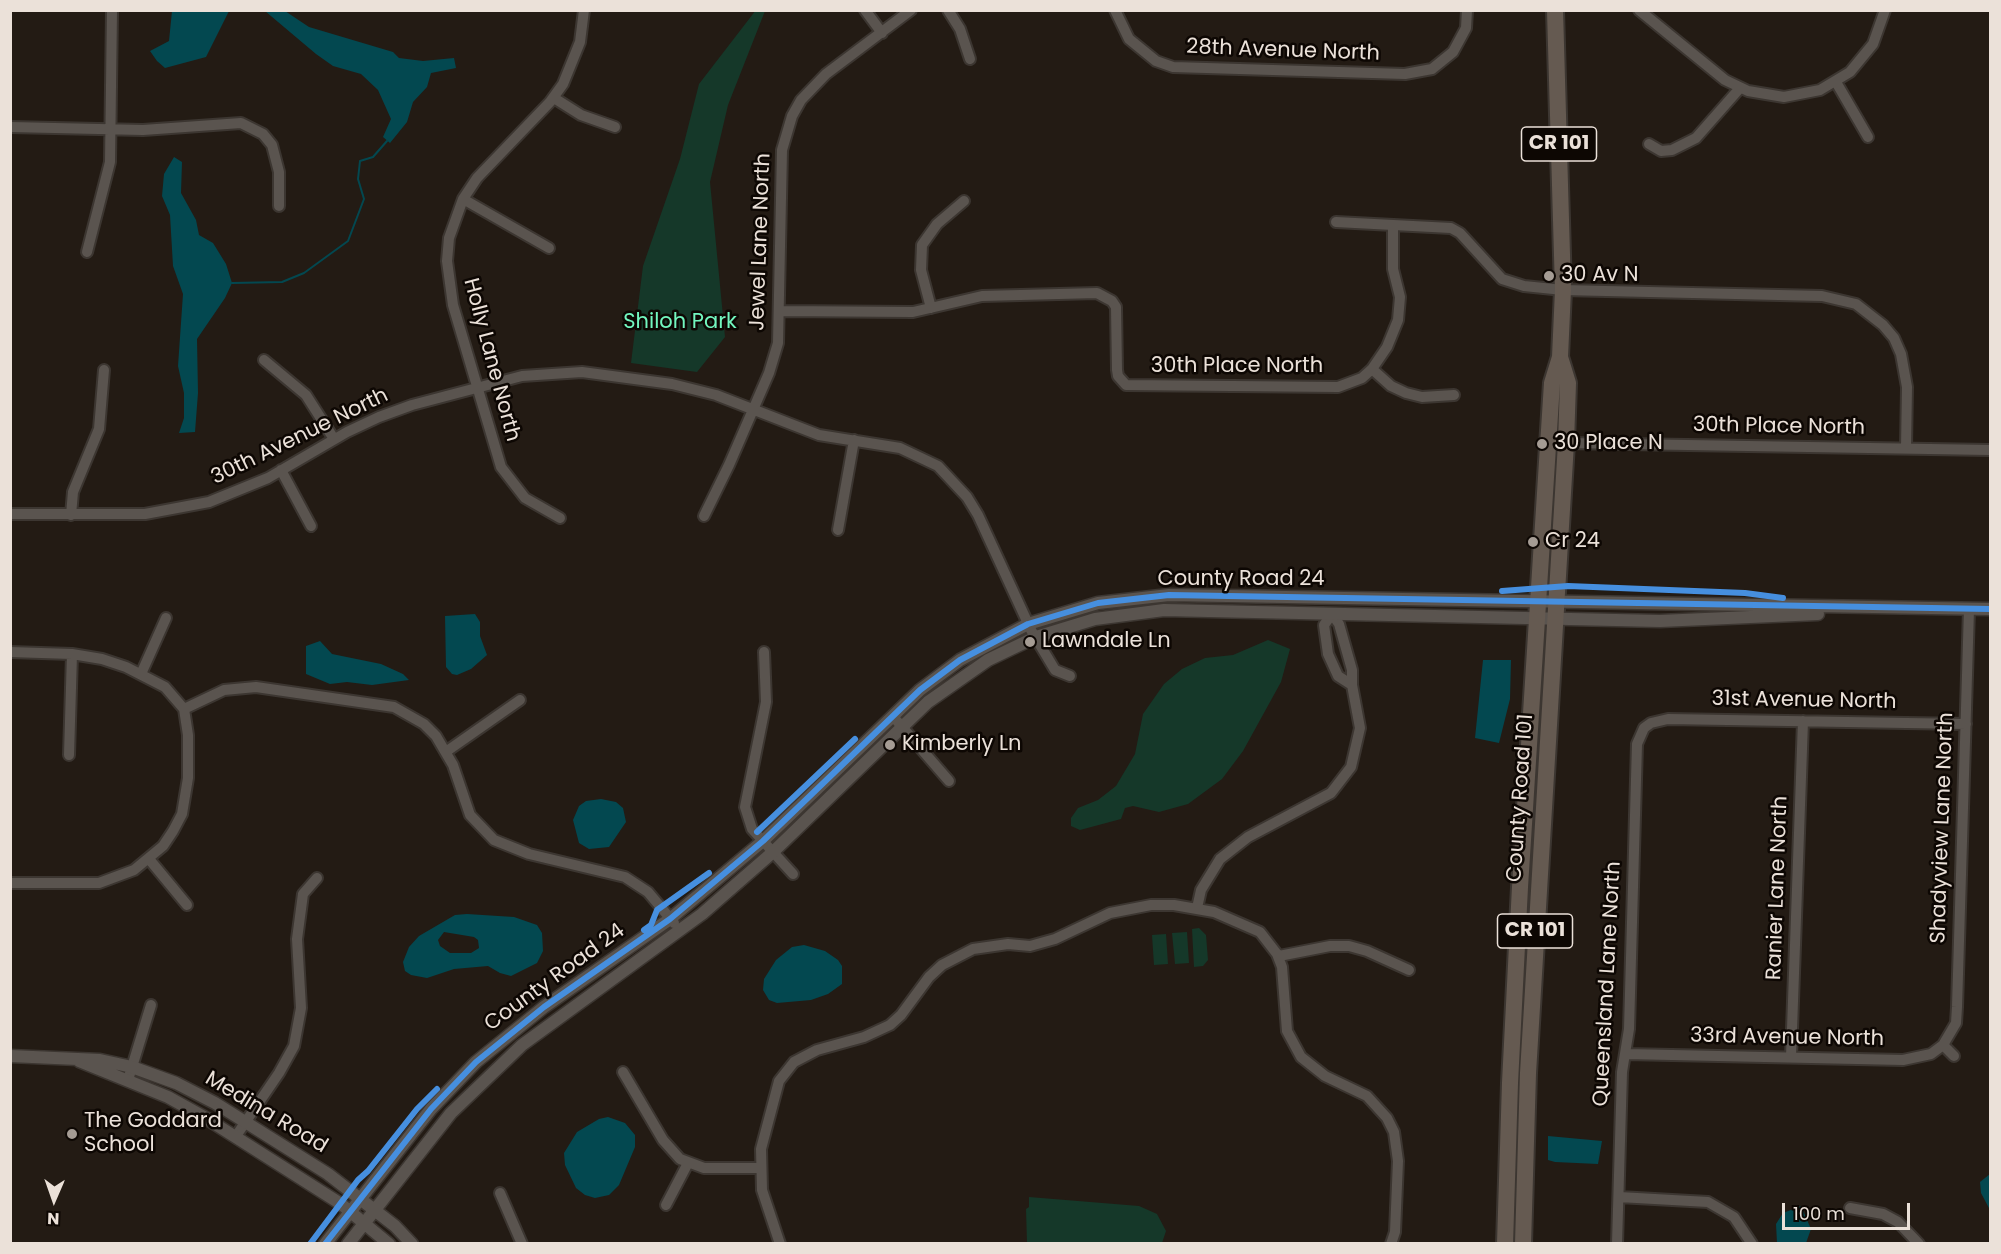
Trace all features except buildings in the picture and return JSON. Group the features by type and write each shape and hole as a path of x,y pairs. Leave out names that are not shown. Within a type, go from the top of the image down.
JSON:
{"main road":[{"name":"County Road 101","path":"1505,1244 1509,1083 1538,601 1552,383 1560,357 1563,290 1555,10"},
{"name":"County Road 101","path":"1523,1244 1528,1073 1566,443 1568,383 1560,357"}],"street":[{"path":"87,252 107,177 112,129 112,10"},
{"name":"Holly Lane North","path":"560,518 525,498 501,467 453,305 447,261 450,238 463,199 491,162 554,98 573,64 580,42 584,10"},
{"path":"865,10 882,33"},
{"name":"Jewel Lane North","path":"704,516 753,410 774,358 779,311 782,150 792,116 812,86 911,10"},
{"path":"948,10 960,29 970,59"},
{"name":"28th Avenue North","path":"1115,10 1129,39 1156,61 1173,68 1405,74 1432,69 1453,52 1466,28 1467,10"},
{"path":"1639,10 1725,80 1740,88 1784,97 1820,90 1836,82 1863,59 1874,44 1886,10"},
{"path":"1836,82 1868,137"},
{"path":"1649,144 1661,151 1672,150 1696,138 1740,88"},
{"path":"554,98 581,115 615,127"},
{"path":"10,127 143,130 222,122 252,126 272,146 278,165 279,206"},
{"path":"463,199 549,248"},
{"path":"779,311 906,312 931,308 921,270 922,245 932,229 964,201"},
{"path":"1336,222 1451,228 1460,233 1502,279 1513,284 1563,290 1822,296 1856,304 1883,325 1901,354 1907,387 1905,448"},
{"path":"1394,225 1393,269 1401,309 1387,347 1372,369 1391,386 1406,393 1430,397 1454,395"},
{"name":"30th Place North","path":"931,308 982,296 1097,294 1112,300 1118,315 1117,370 1122,381 1132,386 1325,388 1350,383 1372,369"},
{"path":"264,360 306,395 334,439"},
{"path":"71,515 73,492 99,429 104,370"},
{"name":"30th Avenue North","path":"10,514 124,515 177,510 238,492 334,439 401,409 522,376 582,372 694,388 802,429 900,448 920,455 938,466 954,480 978,515 1032,630 1055,670 1070,676"},
{"path":"838,530 854,440"},
{"name":"30th Place North","path":"1566,443 1990,450"},
{"path":"281,470 311,526"},
{"path":"1333,596 1332,614 1324,625 1327,648 1338,676 1352,686"},
{"name":"County Road 24","path":"325,1244 431,1109 475,1063 544,1007 670,919 763,841 920,690 960,660 1098,603 1139,597 1333,596 1990,609"},
{"name":"County Road 24","path":"348,1244 451,1113 482,1080 522,1045 681,930 773,852 903,726 957,680 1032,630 1164,610 1218,609 1332,614 1660,621 1969,609"},
{"name":"Shadyview Lane North","path":"1943,1045 1956,1023 1958,1007 1969,609"},
{"path":"1197,908 1209,874 1233,847 1318,801 1342,781 1352,767 1360,728 1352,686 1352,670 1339,624 1332,614"},
{"path":"141,674 166,618"},
{"path":"10,652 72,654 102,659 141,674 165,687 184,709 188,735 186,797 174,831 149,860 117,878 99,883 10,883"},
{"path":"764,652 766,702 745,807 752,829 793,874"},
{"path":"69,755 72,654"},
{"path":"184,709 224,690 256,687 394,707 424,724 447,751 470,815 494,840 520,851 625,877 648,892 681,930"},
{"path":"447,751 520,700"},
{"path":"892,716 949,781"},
{"name":"31st Avenue North","path":"1644,728 1651,723 1668,719 1966,723"},
{"name":"Ranier Lane North","path":"1791,1057 1803,721"},
{"name":"Queensland Lane North","path":"1617,1244 1622,1072 1629,1029 1637,744 1644,728"},
{"path":"149,860 187,905"},
{"path":"236,1136 279,1073 294,1046 301,1008 297,939 303,894 317,878"},
{"path":"780,1244 768,1210 760,1168 764,1129 779,1081 786,1071 806,1055 871,1035 890,1024 901,1015 929,977 957,956 990,945 1030,946 1047,941 1091,920 1130,909 1174,905 1197,908 1248,924 1260,932 1279,956 1284,981 1287,1031 1300,1057 1324,1076 1367,1096 1378,1107 1394,1132 1398,1171 1395,1232 1391,1244"},
{"path":"1279,956 1330,946 1349,946 1367,951 1409,970"},
{"path":"128,1080 151,1005"},
{"path":"1943,1045 1954,1056"},
{"name":"33rd Avenue North","path":"1626,1054 1903,1060 1919,1058 1943,1045"},
{"name":"Medina Road","path":"10,1056 100,1060 132,1067 176,1083 245,1121 328,1174 374,1209 412,1244"},
{"name":"Medina Road","path":"78,1060 168,1097 236,1136 351,1212 389,1244"},
{"path":"623,1072 663,1140 671,1150 688,1163 716,1169 760,1168"},
{"path":"666,1205 688,1163"},
{"path":"500,1193 522,1244"},
{"path":"1619,1197 1708,1202 1734,1217 1752,1244"},
{"path":"1850,1208 1883,1214 1904,1227 1919,1244"}],"green space":[{"name":"Shiloh Park","path":"756,10 765,11 728,105 710,182 725,337 697,372 631,363 643,266 680,159 699,84"},
{"path":"1268,640 1290,649 1281,682 1243,751 1222,779 1188,804 1159,812 1133,806 1125,808 1121,819 1080,830 1071,826 1071,818 1078,808 1098,800 1116,786 1135,754 1143,714 1164,684 1182,669 1205,658 1233,655"},
{"path":"1199,928 1206,935 1208,960 1203,966 1194,967 1192,929"},
{"path":"1187,932 1189,963 1175,964 1172,933"},
{"path":"1166,934 1168,964 1154,965 1152,935"},
{"path":"1029,1197 1139,1206 1157,1214 1166,1231 1162,1243 1027,1243 1026,1209 1029,1207"}],"water":[{"path":"172,11 229,11 206,57 165,68 150,51 169,41"},
{"path":"265,11 285,11 309,27 393,52 399,58 423,61 454,58 456,68 431,73 427,87 413,102 407,122 390,143 383,137 391,119 378,90 361,74 333,66"},
{"path":"174,157 182,162 181,193 196,220 199,235 213,243 226,264 232,283 225,298 197,339 198,393 195,432 179,433 184,418 184,393 178,366 183,294 173,266 170,215 162,196 164,174"},
{"path":"475,614 480,622 480,636 487,655 471,669 457,675 452,674 446,667 445,616"},
{"path":"320,641 332,654 381,664 403,674 409,680 372,685 347,682 330,684 306,674 306,646"},
{"path":"1483,660 1511,660 1510,699 1499,743 1475,738"},
{"path":"601,799 616,802 623,808 626,822 609,847 589,849 579,843 573,820 579,806 586,801"},
{"path":"455,915 514,917 537,925 542,933 543,951 537,963 511,976 488,966 454,969 427,978 411,975 405,971 403,962 409,947 419,936","holes":["444,932 474,937 478,940 479,948 471,953 450,953 440,946 438,940"]},
{"path":"804,945 825,951 838,960 842,966 842,984 828,994 811,1000 777,1003 769,1000 763,990 764,979 776,960 792,947"},
{"path":"608,1117 625,1123 635,1135 635,1147 619,1185 609,1195 595,1198 585,1195 576,1188 565,1165 564,1153 577,1132 599,1119"},
{"path":"1548,1136 1602,1141 1598,1164 1548,1160"},
{"path":"1990,1174 1990,1210 1981,1193 1980,1182"},
{"path":"1801,1206 1811,1229 1806,1243 1777,1243 1776,1224 1783,1213"}],"waterway":[{"path":"232,283 282,282 304,273 348,241 364,199 358,179 360,161 373,157 387,141"}],"cycle path":[{"path":"1502,591 1568,586 1745,593 1783,598"},
{"path":"325,1244 431,1109 476,1062 544,1007 670,919 763,841 920,690 960,660 1028,624 1098,603 1169,595 1990,609"},
{"path":"757,832 855,739"},
{"path":"644,930 651,925 657,910 709,873"},
{"path":"310,1244 358,1180 368,1171 417,1109 437,1089"}],"place":[{"name":"30 Av N","path":"1549,276"},
{"name":"30 Place N","path":"1542,444"},
{"name":"Cr 24","path":"1533,542"},
{"name":"Lawndale Ln","path":"1030,642"},
{"name":"Kimberly Ln","path":"890,745"},
{"name":"The Goddard School","path":"72,1134"}]}
